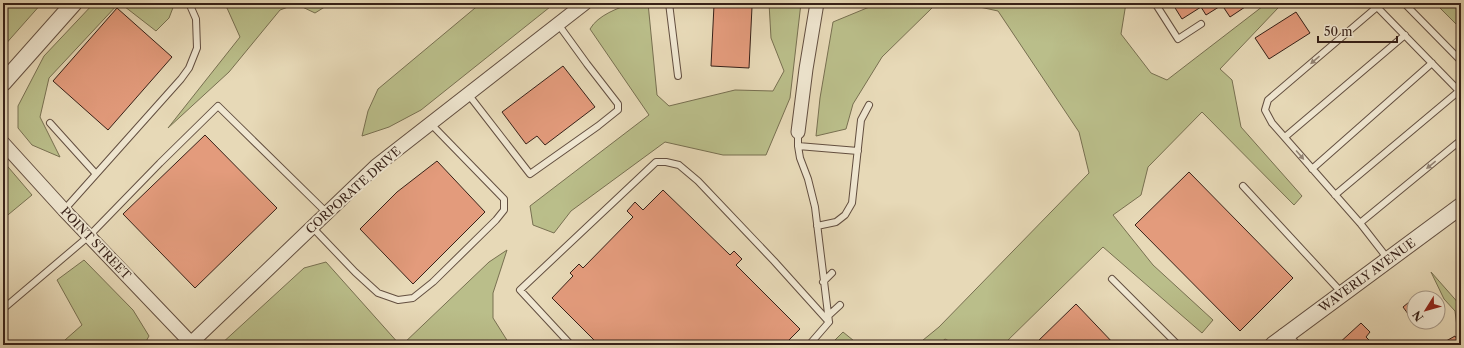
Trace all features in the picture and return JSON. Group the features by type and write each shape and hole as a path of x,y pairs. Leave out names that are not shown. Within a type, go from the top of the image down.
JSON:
{"street":[{"path":"3,83 74,3"},
{"name":"CORPORATE DRIVE","path":"190,344 376,166 585,3"},
{"path":"798,132 806,69 817,3"},
{"name":"POINT STREET","path":"3,143 190,344"},
{"name":"WAVERLY AVENUE","path":"1283,342 1342,292 1461,206"}],"lane":[{"path":"64,210 181,79 189,68 197,48 196,18 189,3"},
{"path":"669,3 678,76"},
{"path":"1156,3 1178,39 1201,24"},
{"path":"1404,3 1461,61"},
{"path":"1335,195 1460,92 1376,5 1268,100 1265,110 1272,123 1312,168 1335,195 1360,223 1388,259"},
{"path":"468,94 530,174 598,126 618,110 618,104 586,64 558,24"},
{"path":"1285,138 1404,35"},
{"path":"1312,168 1432,63"},
{"path":"3,309 89,236 218,106 327,213"},
{"path":"817,226 836,222 845,215 852,203 861,120 869,106"},
{"path":"50,123 96,174"},
{"path":"312,227 355,272 378,293 398,300 413,298 433,282 496,220 504,210 504,199 430,124"},
{"path":"798,132 800,158 808,179 815,207 828,319"},
{"path":"1360,223 1461,140"},
{"path":"798,146 858,151"},
{"path":"571,345 520,290 656,162 666,162 679,165 698,181 828,319"},
{"path":"1243,186 1342,292"},
{"path":"823,282 832,273"},
{"path":"1112,279 1178,345"},
{"path":"809,345 840,305"}],"green space":[{"path":"3,3 42,3 3,47"},
{"path":"94,3 119,3 49,78 40,117 60,157 32,145 18,128 18,106 44,56"},
{"path":"120,3 173,3 174,5 169,18 156,31"},
{"path":"220,3 331,3 315,13 296,4 280,10 229,72 168,128 240,37 227,8"},
{"path":"481,3 555,3 421,110 389,127 362,136 368,111 378,89"},
{"path":"633,3 648,3 657,95 669,106 735,90 773,91 784,71 771,38 769,3 801,3 790,98 766,155 723,155 665,142 571,211 554,233 533,225 530,206 649,115 590,29 603,16"},
{"path":"879,3 1126,3 1121,34 1151,73 1167,80 1267,3 1273,3 1278,8 1220,69 1232,80 1241,127 1302,196 1294,205 1202,112 1148,167 1141,195 1113,215 1153,265 1213,320 1202,333 1103,247 1003,345 957,345 945,339 938,345 917,345 939,327 1089,173 1079,132 998,11 966,4 933,7 882,57 853,104 846,129 816,136 820,98 833,22"},
{"path":"1435,3 1461,3 1461,29"},
{"path":"3,161 32,195 3,219"},
{"path":"507,250 493,293 493,318 510,345 402,345 489,262"},
{"path":"84,260 133,310 149,336 144,345 69,345 65,340 82,325 57,280"},
{"path":"326,262 400,345 220,345 304,268"},
{"path":"1431,272 1461,306 1461,332 1457,327 1455,311 1446,301 1446,290 1440,290"},
{"path":"843,332 859,345 830,345"}],"building":[{"path":"1172,3 1251,3 1230,17 1222,5 1206,15 1201,7 1182,19"},
{"path":"714,5 752,7 749,68 711,66"},
{"path":"117,8 172,57 108,130 53,81"},
{"path":"1296,12 1310,33 1269,59 1255,38"},
{"path":"563,66 595,107 545,145 537,136 526,144 502,112"},
{"path":"205,135 277,208 195,288 123,214"},
{"path":"437,161 485,212 413,284 360,229 397,192"},
{"path":"1189,172 1293,278 1240,331 1135,225"},
{"path":"663,190 730,255 734,251 742,259 736,265 800,329 784,345 599,345 552,298 573,276 570,273 579,264 583,268 633,217 627,211 635,202 643,210"},
{"path":"1076,304 1115,345 1034,345"},
{"path":"1361,323 1370,332 1366,337 1374,345 1337,345"},
{"path":"1455,336 1461,345 1439,345"}]}
